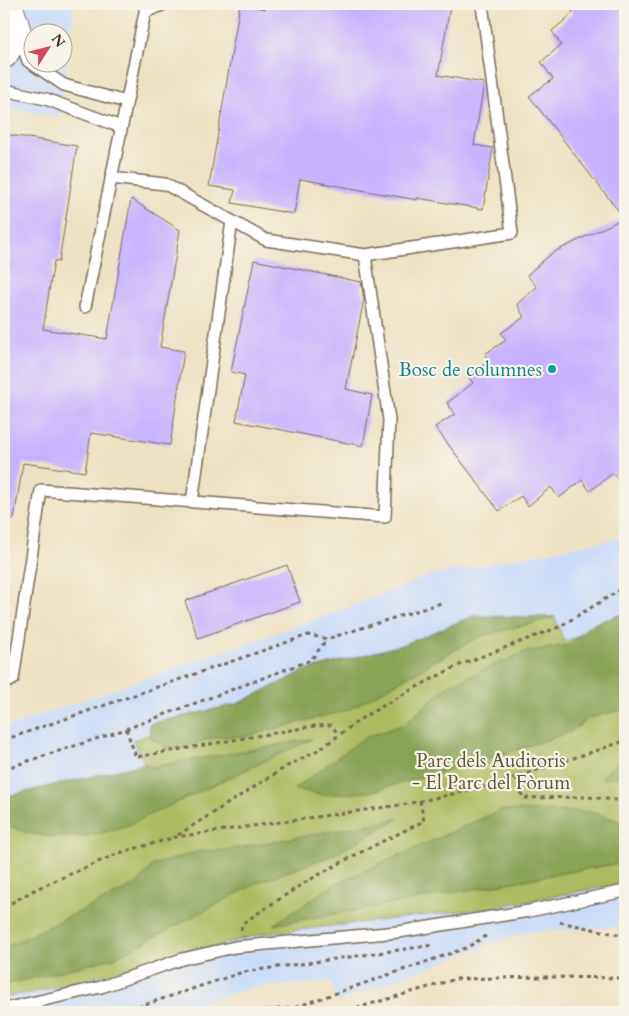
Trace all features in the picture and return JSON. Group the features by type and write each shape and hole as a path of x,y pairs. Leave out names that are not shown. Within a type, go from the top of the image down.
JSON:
{"lane":[{"path":"85,307 145,8 164,4"},
{"path":"111,178 165,184 266,240 365,255 512,233 482,4"},
{"path":"9,22 28,61 58,82 126,102"},
{"path":"4,90 46,99 121,127"},
{"path":"192,502 232,221"},
{"path":"4,684 13,679 40,490 385,517 389,420 365,255"},
{"path":"4,1009 101,987 182,959 235,947 398,932 529,911 625,891"}],"path":[{"path":"176,837 266,780 320,749 365,716 411,690 457,666 559,627 625,587"},
{"path":"4,740 308,635 327,639 441,604"},
{"path":"4,769 126,729 311,660 327,639"},
{"path":"126,729 136,756 314,726 331,726 339,735"},
{"path":"4,906 119,853 176,837 420,801 489,786 625,741"},
{"path":"516,777 523,798 588,798 625,801"},
{"path":"235,947 243,923 304,883 424,820 420,801"},
{"path":"568,920 559,922 625,936"},
{"path":"294,1008 466,948 487,935 469,939"},
{"path":"123,1012 243,972 443,943"},
{"path":"245,1012 294,1008 343,1012 456,979 625,978"}],"shaded area":[{"path":"4,4 74,4 72,22 22,22 22,72 66,72 60,118 4,105"},
{"name":"Parc dels Auditoris - El Parc del Fòrum","path":"625,537 625,925 527,932 337,1002 331,981 250,988 170,1012 4,1012 4,728 317,619 429,576"}],"green space":[{"path":"625,613 625,709 589,718 570,732 498,756 369,792 323,795 294,789 364,738 405,724 449,685 525,652 569,645 590,625"},
{"path":"473,616 555,617 478,637 348,710 247,736 216,737 172,751 151,738 149,724 237,704 304,671 405,644"},
{"name":"Parc dels Auditoris - El Parc del Fòrum","path":"555,617 564,642 625,618 625,883 489,908 262,934 36,992 4,997 4,797 145,764 133,740 346,669"},
{"path":"312,739 128,825 113,830 81,836 50,837 19,830 4,823 4,797 145,764 151,767"},
{"path":"625,758 625,777 601,779 616,763"},
{"path":"501,810 591,812 625,823 625,862 273,925 335,884"},
{"path":"398,819 331,856 259,882 114,958 4,985 4,948 137,884 153,865 200,851 226,850"}],"building":[{"path":"240,4 265,9 266,4 432,4 450,7 438,75 484,83 474,145 493,148 483,209 417,198 417,200 300,179 294,214 232,203 235,190 209,186"},
{"name":"Bosc de columnes","path":"566,4 625,4 625,489 613,473 590,491 582,480 559,498 551,487 528,506 521,496 499,511 435,427 455,414 447,403 473,383 469,377 488,361 485,354 506,340 501,333 524,317 517,304 537,287 527,275 552,253 624,218 529,96 553,79 541,62 561,45 552,31 573,13"},
{"path":"4,134 77,146 59,262 54,261 43,329 107,339 131,199 180,230 160,347 184,351 170,445 91,433 85,472 23,463 14,519 4,519"},
{"path":"254,260 361,282 364,299 346,389 372,395 363,446 236,421 245,375 231,372"},
{"path":"287,565 300,602 198,638 185,601"}],"place":[{"name":"Bosc de columnes","path":"552,369"}]}
